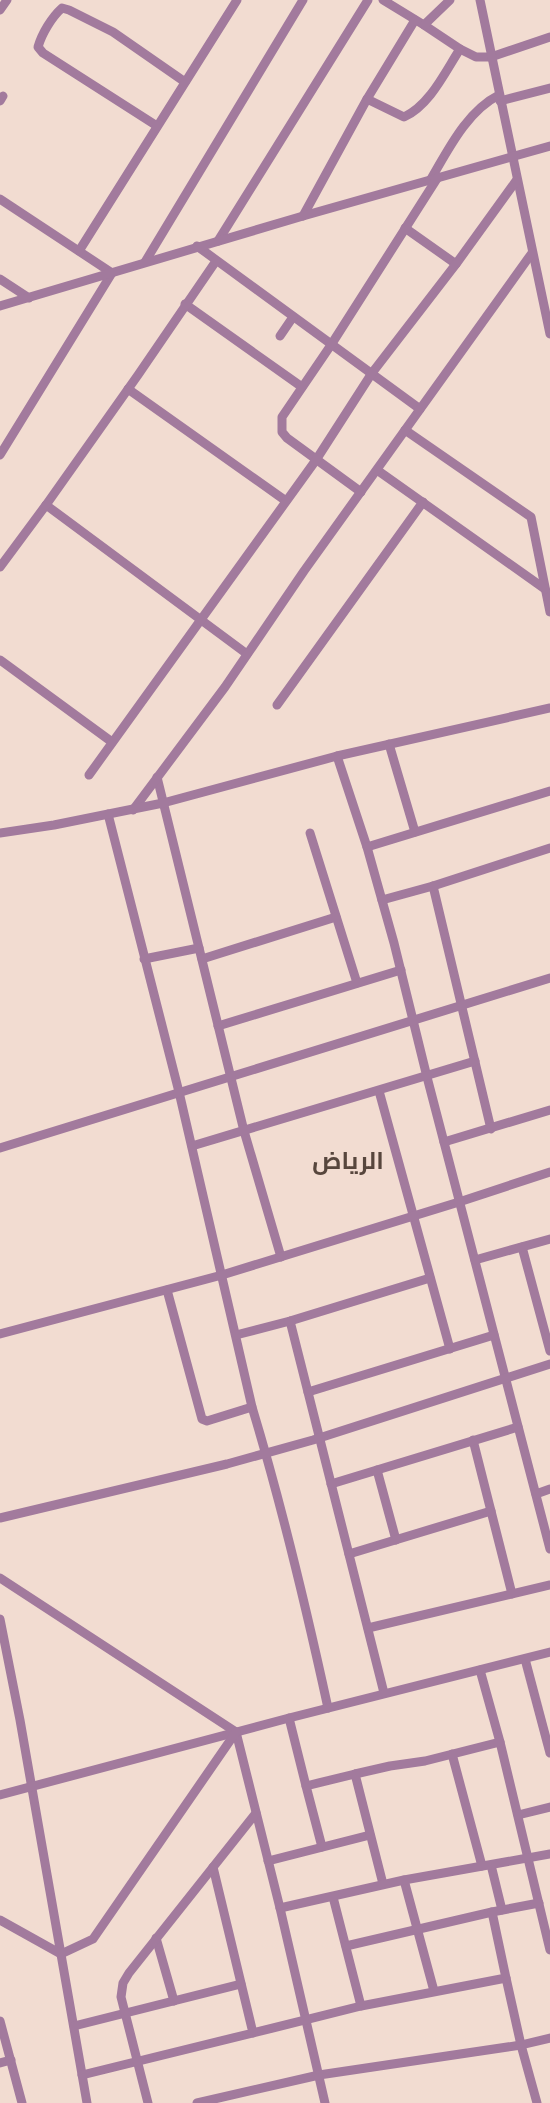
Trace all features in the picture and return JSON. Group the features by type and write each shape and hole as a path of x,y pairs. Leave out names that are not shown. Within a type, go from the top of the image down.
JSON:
{"street":[{"path":"0,10 6,0"},
{"path":"79,250 236,0"},
{"path":"145,262 227,129 303,0"},
{"path":"218,240 368,0"},
{"path":"383,0 460,49 476,56 491,57 550,37"},
{"path":"424,25 450,0"},
{"path":"480,0 516,181 550,334"},
{"path":"157,126 43,53 38,47 40,39 55,15 62,8 69,10 113,32 185,82"},
{"path":"303,216 367,98 415,20"},
{"path":"367,98 404,117 416,111 435,88 460,49"},
{"path":"361,492 287,438 281,425 282,417 406,228 448,151 471,119 490,100 550,88"},
{"path":"0,306 197,246 550,146"},
{"path":"89,775 316,460 372,373 456,264 516,181"},
{"path":"0,200 112,273"},
{"path":"406,228 456,264"},
{"path":"197,246 420,410"},
{"path":"133,810 248,654 405,430 532,254"},
{"path":"0,567 128,389 216,261"},
{"path":"0,455 112,273"},
{"path":"0,279 29,298"},
{"path":"540,290 550,287"},
{"path":"185,304 302,387"},
{"path":"280,336 293,317"},
{"path":"128,389 286,501"},
{"path":"405,430 531,517 550,612"},
{"path":"377,470 545,589"},
{"path":"277,705 423,502"},
{"path":"46,505 248,654"},
{"path":"0,660 112,742"},
{"path":"0,833 133,810 337,756 550,708"},
{"path":"389,744 415,832"},
{"path":"337,756 367,847 401,970 459,1202 549,1543"},
{"path":"157,777 244,1130 281,1257"},
{"path":"367,847 550,791"},
{"path":"108,814 179,1092 252,1407 266,1453 309,1620 328,1708"},
{"path":"310,833 357,983"},
{"path":"382,900 433,886 550,848"},
{"path":"433,886 492,1129"},
{"path":"202,959 336,917"},
{"path":"144,960 199,948"},
{"path":"218,1026 401,970"},
{"path":"0,1148 550,978"},
{"path":"192,1146 475,1061"},
{"path":"378,1091 450,1349"},
{"path":"444,1142 550,1110"},
{"path":"0,1334 222,1275 550,1172"},
{"path":"475,1260 550,1239"},
{"path":"522,1247 545,1316 550,1351"},
{"path":"236,1335 290,1321 430,1278"},
{"path":"167,1290 202,1419 208,1421 252,1407"},
{"path":"290,1321 384,1693"},
{"path":"308,1392 494,1335"},
{"path":"0,1518 266,1453 319,1438 550,1364"},
{"path":"331,1484 518,1426"},
{"path":"473,1440 512,1594"},
{"path":"377,1470 396,1540"},
{"path":"536,1494 550,1489"},
{"path":"349,1554 491,1511"},
{"path":"0,1578 236,1732 280,1908 325,2103"},
{"path":"368,1628 550,1585"},
{"path":"0,1619 32,1787 87,2103"},
{"path":"0,1795 384,1693 550,1652"},
{"path":"525,1659 550,1753"},
{"path":"480,1670 500,1742 550,1950"},
{"path":"288,1718 322,1847"},
{"path":"61,1954 93,1939 236,1732"},
{"path":"306,1786 500,1742"},
{"path":"452,1754 486,1865 502,1910"},
{"path":"355,1774 383,1884"},
{"path":"518,1814 550,1807"},
{"path":"148,2103 121,1997 124,1983 156,1938 256,1813"},
{"path":"268,1861 370,1835"},
{"path":"280,1908 383,1884 550,1854"},
{"path":"213,1867 253,2033"},
{"path":"404,1880 434,1991"},
{"path":"333,1897 361,2006"},
{"path":"346,1946 417,1928 539,1903"},
{"path":"492,1912 521,2045 537,2103"},
{"path":"0,1920 61,1954"},
{"path":"156,1938 174,2001"},
{"path":"82,2075 361,2006 506,1978"},
{"path":"74,2026 241,1984"},
{"path":"0,2021 22,2103"},
{"path":"202,2102 319,2075 521,2045 550,2038"},
{"path":"0,2063 11,2060"}],"district":[{"name":"الرياض","path":"348,1161"}]}
